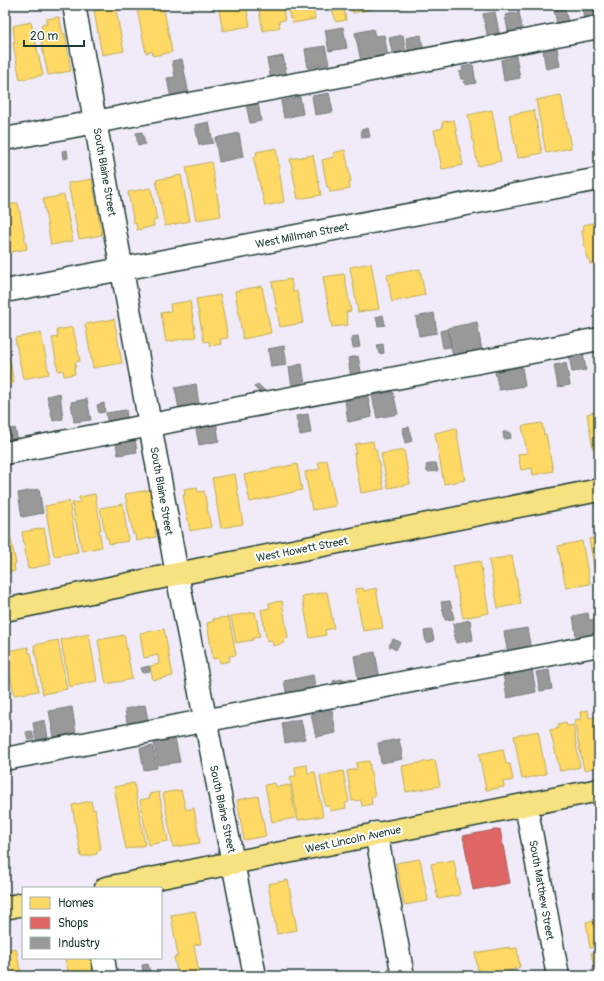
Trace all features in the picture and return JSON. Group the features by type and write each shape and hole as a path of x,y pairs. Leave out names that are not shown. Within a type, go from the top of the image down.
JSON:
{"main road":[{"name":"West Howett Street","path":"5,610 177,574 599,490"},
{"name":"West Lincoln Avenue","path":"111,887 376,833 599,790"},
{"path":"5,908 22,904"}],"street":[{"name":"South Blaine Street","path":"74,5 204,721 255,976"},
{"path":"5,139 599,27"},
{"name":"West Millman Street","path":"5,291 599,179"},
{"path":"5,453 599,339"},
{"path":"5,759 599,645"},
{"name":"South Matthew Street","path":"526,805 558,976"},
{"path":"376,833 402,976"},
{"path":"103,959 106,976"}],"building: Homes":[{"path":"139,5 163,5 172,52 153,56 152,51 146,53 137,9 139,9"},
{"path":"218,5 246,5 250,26 223,31"},
{"path":"258,5 282,5 285,20 279,21 280,27 263,31"},
{"path":"288,5 312,5 315,19 293,23 292,18 290,19"},
{"path":"331,5 348,5 349,9 344,9 346,20 336,22"},
{"path":"350,5 374,5 375,8 353,13"},
{"path":"382,5 401,5 382,8"},
{"path":"115,6 124,51 102,55 94,11"},
{"path":"59,17 63,34 65,34 71,71 48,75 40,37 43,37 41,25 47,24 46,19"},
{"path":"31,22 43,75 20,80 13,43 15,43 13,26"},
{"path":"599,39 599,69 594,40"},
{"path":"561,95 571,148 546,153 536,100"},
{"path":"492,110 501,161 478,166 468,115"},
{"path":"534,110 542,153 518,158 509,115"},
{"path":"454,120 463,165 442,169 434,130 443,128 442,122"},
{"path":"276,148 284,202 265,206 253,157 257,156 256,152"},
{"path":"345,150 351,182 349,183 350,189 330,192 329,187 327,187 322,160 334,157 333,153"},
{"path":"313,155 321,195 298,199 290,159"},
{"path":"211,162 221,216 196,220 186,167"},
{"path":"181,175 190,221 165,226 156,180"},
{"path":"92,179 102,235 79,239 68,183"},
{"path":"151,188 157,220 153,221 154,226 137,230 136,223 134,223 128,192"},
{"path":"64,195 73,241 51,245 43,199"},
{"path":"18,203 27,249 5,253 5,205"},
{"path":"599,222 599,263 590,264 589,259 587,259 582,231 584,230 583,225"},
{"path":"371,263 379,309 358,312 350,267"},
{"path":"420,269 425,295 392,302 387,275"},
{"path":"344,274 351,311 346,312 348,325 332,327 323,277"},
{"path":"291,279 293,292 297,291 303,323 280,327 272,282"},
{"path":"262,286 271,333 243,339 235,291"},
{"path":"220,295 228,338 220,339 221,344 210,346 209,341 204,342 196,299"},
{"path":"190,301 196,337 166,342 161,313 171,311 170,304"},
{"path":"114,319 122,363 93,368 85,324"},
{"path":"73,327 80,361 75,362 75,374 64,376 63,370 58,371 52,338 58,337 57,330"},
{"path":"41,333 49,374 23,379 15,338"},
{"path":"5,339 14,383 5,385"},
{"path":"599,411 598,455 596,448 593,449 587,414"},
{"path":"542,423 544,435 546,434 553,471 533,475 532,468 521,470 518,454 527,453 522,426"},
{"path":"456,428 465,480 444,484 435,433"},
{"path":"373,441 384,489 361,493 354,453 356,453 355,444"},
{"path":"404,450 410,484 388,488 381,454"},
{"path":"327,460 336,506 312,510 305,472 320,469 318,462"},
{"path":"297,464 302,490 250,502 244,475"},
{"path":"235,474 243,524 221,528 212,478"},
{"path":"197,487 198,492 204,491 211,527 190,531 183,495 185,495 184,489"},
{"path":"150,490 157,530 155,530 156,537 136,541 135,534 133,534 125,494"},
{"path":"95,494 101,530 99,530 102,547 82,551 72,503 80,502 79,497"},
{"path":"69,501 78,552 54,556 45,506"},
{"path":"123,504 128,541 109,544 108,538 106,538 100,508"},
{"path":"44,528 51,564 28,569 22,532"},
{"path":"9,530 16,564 14,564 15,571 5,573 5,531"},
{"path":"599,537 599,576 596,577 589,539"},
{"path":"582,541 590,584 566,588 558,546"},
{"path":"512,556 521,604 498,608 489,560"},
{"path":"480,561 489,613 463,618 453,566"},
{"path":"363,588 364,591 376,588 383,628 363,631 355,589"},
{"path":"327,592 334,628 325,630 326,635 310,638 302,596"},
{"path":"282,601 288,638 284,639 284,643 273,646 272,640 267,641 261,610 270,608 269,603"},
{"path":"255,612 260,637 253,638 253,640 236,643 231,616"},
{"path":"229,617 236,655 229,656 230,661 220,663 219,658 213,659 207,623 214,621 213,619"},
{"path":"164,629 173,676 153,680 150,666 159,664 158,655 144,658 140,633"},
{"path":"89,634 97,681 69,687 61,640"},
{"path":"124,635 132,679 106,684 98,640"},
{"path":"58,640 67,689 43,694 34,645"},
{"path":"28,647 29,653 31,653 38,691 14,695 7,658 9,657 8,651"},
{"path":"588,710 589,718 595,717 599,737 595,738 599,767 584,770 574,720 581,719 580,712"},
{"path":"566,722 567,726 573,725 580,767 560,771 550,730 559,728 558,724"},
{"path":"538,731 546,774 522,779 514,736"},
{"path":"503,749 506,764 510,764 513,780 503,782 504,787 486,790 479,754"},
{"path":"435,760 440,786 406,792 402,766"},
{"path":"369,761 375,797 371,797 372,804 362,806 361,800 352,801 347,771 357,769 356,763"},
{"path":"307,765 308,773 315,772 323,816 298,820 290,777 296,776 295,767"},
{"path":"343,771 349,802 345,803 346,808 330,811 329,806 325,806 320,776"},
{"path":"134,783 145,845 126,849 114,787"},
{"path":"275,783 276,787 290,785 296,818 272,822 265,785"},
{"path":"181,790 186,810 194,808 200,843 173,847 163,793"},
{"path":"159,792 168,841 148,845 140,800 150,798 149,794"},
{"path":"258,796 266,836 244,840 237,800"},
{"path":"91,801 93,810 95,809 101,850 97,851 97,854 81,857 72,805"},
{"path":"420,859 428,901 404,905 396,863"},
{"path":"454,860 460,895 438,899 431,864"},
{"path":"288,880 297,930 277,934 268,884"},
{"path":"195,911 201,944 194,945 199,973 178,976 174,957 178,956 171,915"},
{"path":"599,920 599,946 590,948 586,922"},
{"path":"510,947 510,949 517,948 520,967 514,968 515,970 479,976 475,953"},
{"path":"16,948 21,975 23,976 5,976 5,950"},
{"path":"599,952 599,976 596,976 591,953"},
{"path":"65,959 97,959 100,976 69,976"}],"building: Shops":[{"path":"500,829 510,883 473,890 463,836"}],"building: Industry":[{"path":"553,5 564,5 568,22 557,24"},
{"path":"581,5 595,5 598,20 585,22"},
{"path":"495,12 500,37 488,39 483,14"},
{"path":"519,12 523,33 509,36 505,15"},
{"path":"343,27 347,48 329,51 325,30"},
{"path":"373,29 375,36 384,35 388,56 361,61 355,33"},
{"path":"403,35 406,54 393,56 389,38"},
{"path":"421,35 424,54 409,57 406,38"},
{"path":"325,46 329,64 308,68 305,49"},
{"path":"557,48 560,66 546,69 543,51"},
{"path":"283,56 287,77 271,80 267,59"},
{"path":"516,56 520,78 504,81 501,60"},
{"path":"182,59 189,95 171,99 167,78 175,77 172,61"},
{"path":"473,65 476,83 465,85 464,79 461,79 459,72 463,71 462,67"},
{"path":"329,93 333,112 315,115 312,96"},
{"path":"300,97 303,114 284,118 281,101"},
{"path":"258,102 261,121 250,123 246,104"},
{"path":"209,122 213,143 199,145 195,125"},
{"path":"368,128 370,137 362,138 361,130"},
{"path":"142,132 145,144 138,146 136,133"},
{"path":"239,133 243,157 219,162 215,138"},
{"path":"67,150 68,158 63,159 62,151"},
{"path":"434,313 437,333 419,336 416,317"},
{"path":"383,315 385,325 378,326 376,317"},
{"path":"477,322 482,351 453,357 448,328"},
{"path":"448,329 451,347 443,348 440,331"},
{"path":"358,336 360,347 353,348 351,337"},
{"path":"383,344 384,353 379,354 377,345"},
{"path":"284,346 287,365 271,367 268,349"},
{"path":"582,348 586,370 572,372 568,350"},
{"path":"358,356 362,376 351,378 348,358"},
{"path":"566,363 570,385 558,387 554,365"},
{"path":"302,364 305,385 292,387 289,367"},
{"path":"522,367 525,386 499,390 495,372"},
{"path":"196,384 199,405 179,409 175,388"},
{"path":"258,384 265,391 261,394 254,387"},
{"path":"393,392 398,414 377,418 372,395"},
{"path":"60,393 63,419 53,421 47,396"},
{"path":"368,397 372,417 348,422 345,401"},
{"path":"87,399 91,420 74,422 71,402"},
{"path":"104,403 105,412 99,413 97,405"},
{"path":"126,410 128,423 108,427 106,413"},
{"path":"308,414 311,433 300,435 296,416"},
{"path":"216,420 219,441 199,445 195,424"},
{"path":"409,427 412,441 405,443 403,428"},
{"path":"15,428 19,446 5,449 5,430"},
{"path":"503,432 510,432 511,438 504,439"},
{"path":"135,439 137,452 118,455 116,443"},
{"path":"436,463 438,471 427,472 426,465"},
{"path":"39,489 43,513 22,517 18,493"},
{"path":"450,601 454,619 445,620 441,602"},
{"path":"588,613 589,620 599,619 599,638 577,642 573,616"},
{"path":"470,620 473,640 456,643 453,624"},
{"path":"527,628 531,650 508,654 504,632"},
{"path":"432,630 434,641 426,643 424,631"},
{"path":"393,639 400,642 396,650 389,646"},
{"path":"375,652 381,685 360,689 354,656"},
{"path":"149,666 150,672 143,673 141,668"},
{"path":"532,669 536,692 507,698 503,674"},
{"path":"549,670 552,689 540,691 536,672"},
{"path":"313,675 317,696 288,701 284,681"},
{"path":"352,678 353,687 345,689 343,680"},
{"path":"342,679 343,687 334,689 333,681"},
{"path":"145,705 149,725 128,729 125,709"},
{"path":"72,707 76,733 54,737 49,711"},
{"path":"332,710 336,733 316,737 311,714"},
{"path":"301,719 305,739 285,743 282,723"},
{"path":"45,720 48,738 36,740 33,723"},
{"path":"32,731 34,739 28,740 26,732"},
{"path":"175,738 180,762 158,765 154,742"},
{"path":"399,739 403,759 381,763 378,743"},
{"path":"153,746 157,768 144,770 140,748"},
{"path":"148,964 150,972 143,973 142,965"}]}
